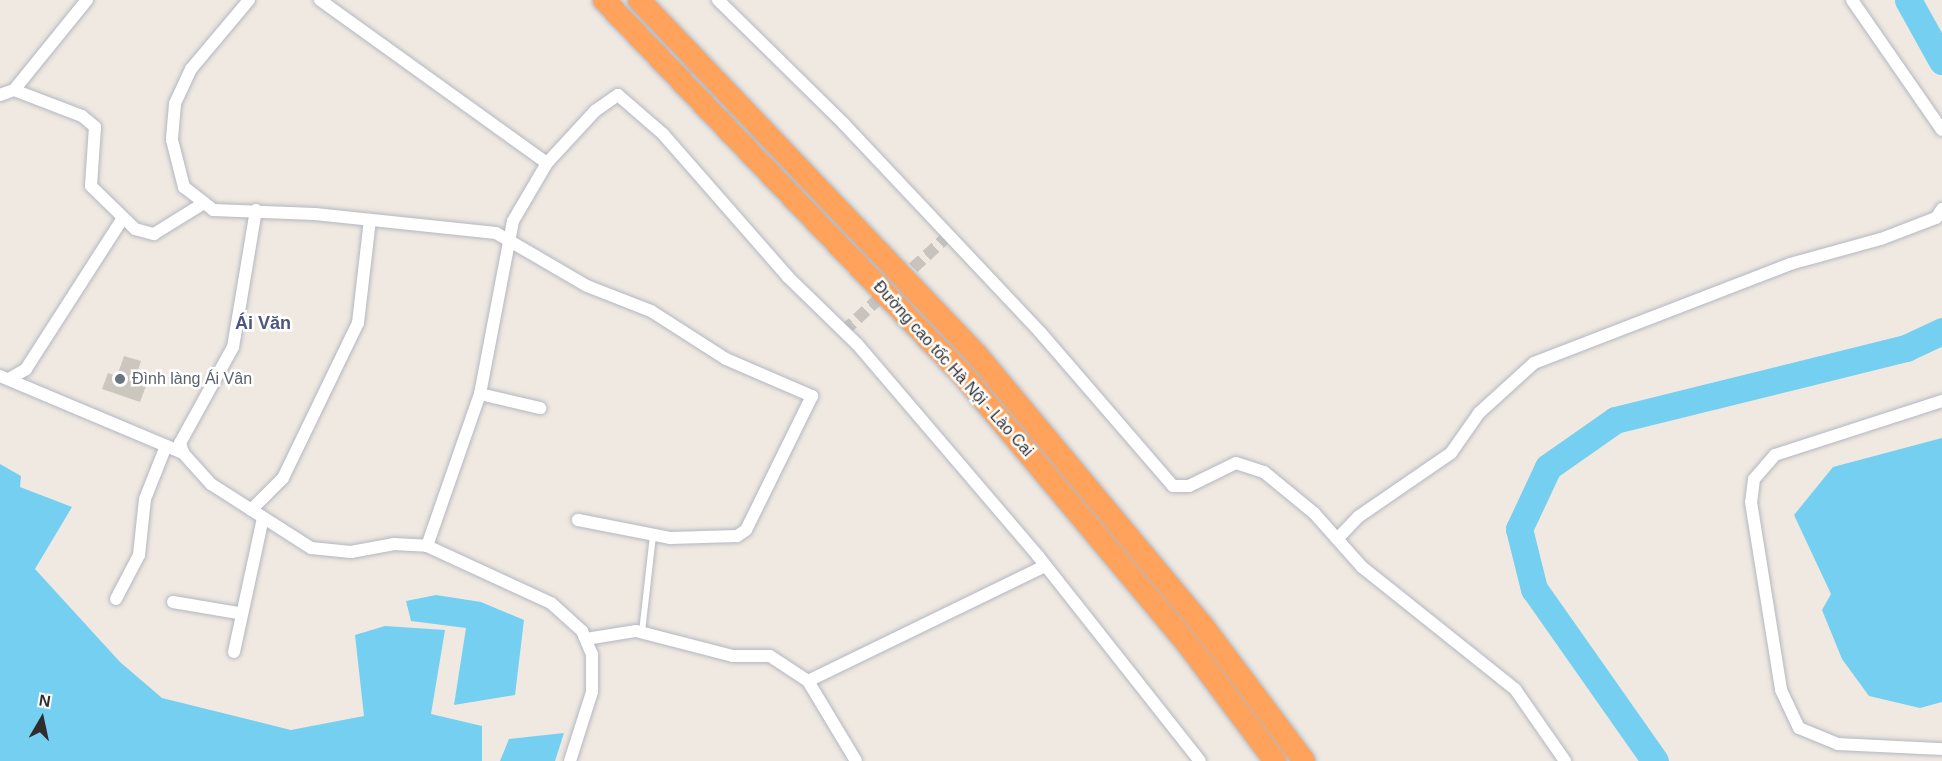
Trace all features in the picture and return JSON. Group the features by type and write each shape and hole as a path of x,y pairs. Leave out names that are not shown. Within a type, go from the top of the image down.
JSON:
{"highway":[{"name":"Đường cao tốc Hà Nội - Lào Cai","path":"604,0 961,373 1186,642 1275,761"},
{"name":"Đường cao tốc Hà Nội - Lào Cai","path":"639,0 977,355 1202,625 1304,761"}],"street":[{"path":"0,94 14,90 87,0"},
{"path":"249,0 191,69 175,104 172,140 184,187 213,210 256,210 370,219 496,233 587,286 651,311 726,359 812,396 746,530 737,536 653,535 578,520"},
{"path":"320,0 547,162"},
{"path":"718,0 844,124 1040,332 1173,486 1189,486 1236,463 1250,464 1314,513 1362,567 1515,689 1565,761"},
{"path":"1852,0 1942,130"},
{"path":"14,90 82,116 95,126 92,186 135,229 154,234 204,202"},
{"path":"427,546 480,394 513,221 547,162 610,97 631,103 788,277 858,345 1045,566 1200,761"},
{"path":"1337,539 1358,517 1451,453 1479,413 1534,363 1790,264 1881,239 1936,218 1942,209"},
{"path":"183,453 180,442 233,347 256,210"},
{"path":"4,378 26,369 123,218"},
{"path":"251,510 283,478 358,323 370,219"},
{"path":"4,378 183,453 211,484 311,548 336,553 427,546 551,603 586,639 592,654 592,692 570,761"},
{"path":"480,394 540,408"},
{"path":"1942,401 1775,454 1754,479 1751,502 1781,690 1799,728 1838,744 1942,749"},
{"path":"116,599 139,555 145,499 166,446"},
{"path":"234,652 238,613 263,518"},
{"path":"808,681 1045,566"},
{"path":"173,602 238,613"},
{"path":"586,639 642,633 733,656 770,656 808,681 856,761"}],"lane":[{"path":"642,633 653,535"}],"water":[{"path":"1942,438 1942,702 1920,708 1869,696 1842,659 1822,610 1831,594 1794,515 1833,467"},
{"path":"0,464 21,476 20,487 72,507 35,569 120,662 162,698 291,730 364,716 355,635 385,626 445,630 431,714 482,726 482,761 0,761"},
{"path":"436,595 481,602 524,620 515,695 454,705 466,628 411,621 406,601"},
{"path":"564,733 555,761 500,761 509,739"}],"building":[{"name":"Đình làng Ái Vân","path":"124,356 141,361 134,382 146,386 140,402 102,389 108,373 117,376"}],"waterway":[{"path":"1908,0 1942,61"},
{"path":"1655,761 1534,589 1519,529 1548,467 1615,420 1906,348 1942,331"}],"tunnel":[{"path":"900,280 949,235"},
{"path":"844,331 887,291"}],"place":[{"name":"Đình làng Ái Vân","path":"120,379"}],"district":[{"name":"Ái Văn","path":"263,323"}]}
